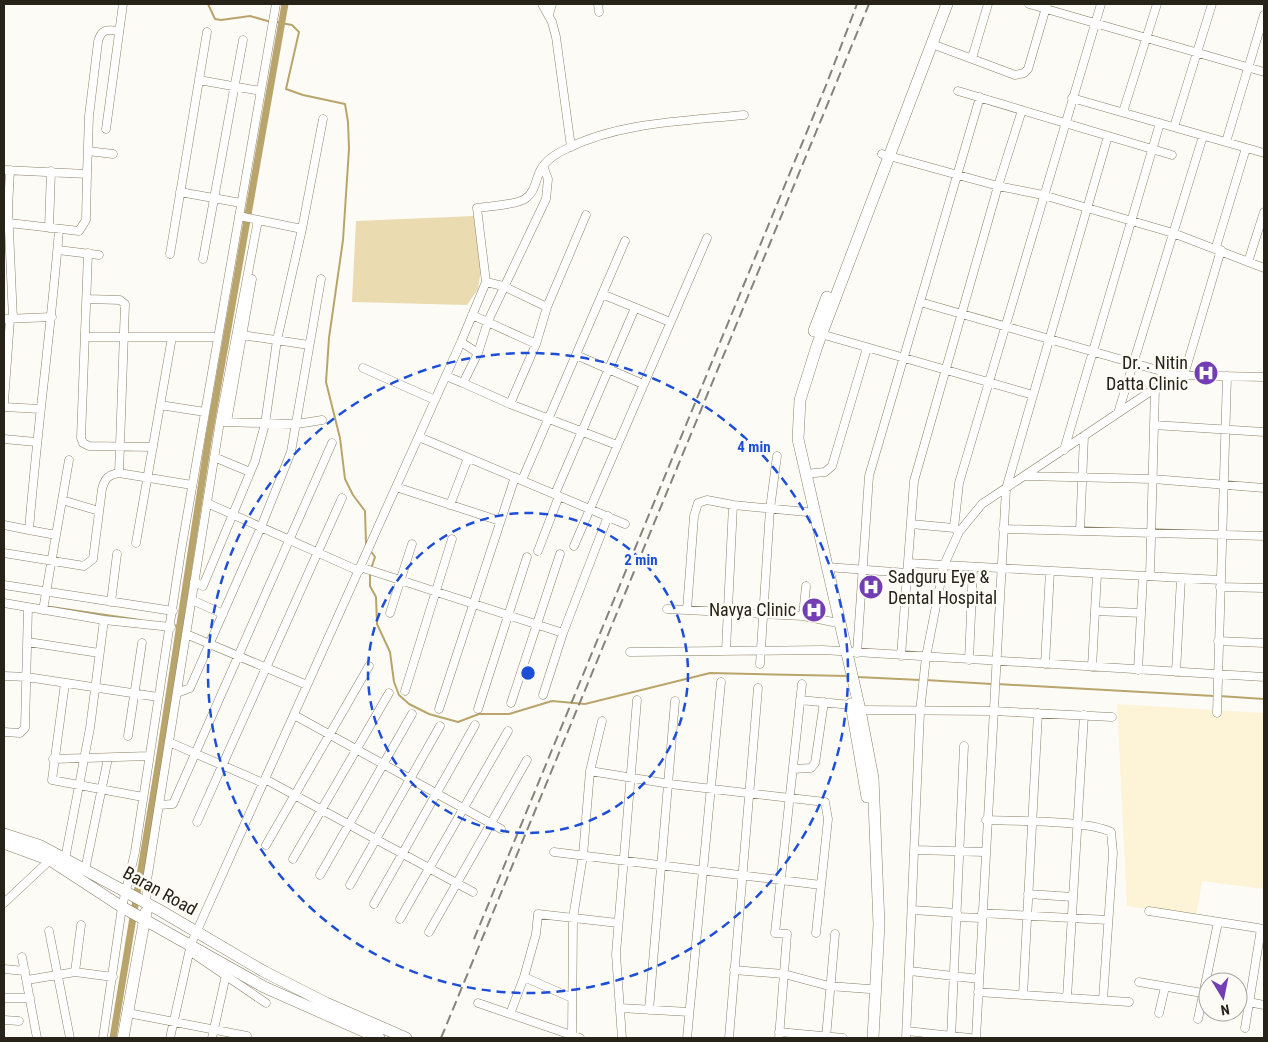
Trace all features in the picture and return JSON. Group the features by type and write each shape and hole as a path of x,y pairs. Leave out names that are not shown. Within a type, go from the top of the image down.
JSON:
{"street":[{"path":"106,129 123,4"},
{"path":"102,1038 128,893 192,485 241,217 241,203 276,4"},
{"path":"542,4 549,14 558,47 571,147"},
{"path":"549,14 552,4"},
{"path":"598,4 599,12"},
{"path":"866,1038 869,989 870,828 864,771 847,658 798,439 798,413 804,386 821,334 940,4"},
{"path":"847,658 833,622 790,441 794,398 820,316 948,4"},
{"path":"972,58 988,4"},
{"path":"1029,4 1046,6 1146,39 1264,72"},
{"path":"970,1038 906,1035 916,850 920,712 926,657 944,565 956,530 959,483 1064,122 1101,4"},
{"path":"1123,112 1157,4"},
{"path":"1174,127 1212,4"},
{"path":"932,44 1014,74 1024,73 1028,69 1046,6"},
{"path":"1226,142 1264,15"},
{"path":"9,223 60,230 79,231 83,227 86,220 89,116 99,37 105,30 119,30"},
{"path":"170,254 207,32"},
{"path":"203,259 243,40"},
{"path":"199,80 260,91"},
{"path":"958,91 1172,155"},
{"path":"847,658 863,570 870,476 980,97"},
{"path":"1072,98 1264,153"},
{"path":"901,656 914,481 947,371 998,186 1022,110"},
{"path":"170,1038 191,948 197,932 307,685 362,569 372,540 486,282 477,208 524,200 535,187 543,166 551,158 571,147 603,136 652,125 744,115"},
{"path":"194,582 204,586 250,472 264,424 277,340 302,229 323,119"},
{"path":"1064,450 1160,123"},
{"path":"976,1038 984,852 1006,489 1108,136"},
{"path":"1118,413 1203,136"},
{"path":"1184,375 1246,148"},
{"path":"88,151 113,154"},
{"path":"886,155 998,186 1043,195 1130,220 1218,249 1264,268"},
{"path":"463,383 478,352 503,286 546,199 548,179 543,166"},
{"path":"4,402 9,319 9,223 6,208 7,170 87,174"},
{"path":"49,228 51,171"},
{"path":"180,192 241,203"},
{"path":"1248,262 1264,212"},
{"path":"510,404 536,344 547,307 586,215"},
{"path":"241,217 302,229"},
{"path":"224,422 256,219"},
{"path":"29,530 36,442 52,317 60,230"},
{"path":"574,546 707,238"},
{"path":"439,709 500,521 518,479 549,418 625,242"},
{"path":"58,250 99,255"},
{"path":"88,254 81,438 83,443 89,446 153,447"},
{"path":"123,1038 214,457 224,422 252,279"},
{"path":"177,693 190,688 261,527 291,452 321,279"},
{"path":"486,282 503,286 547,307"},
{"path":"602,294 670,322"},
{"path":"86,299 120,300 125,304 119,473"},
{"path":"920,302 1175,375 1264,377"},
{"path":"538,551 582,431 635,308"},
{"path":"472,315 536,344"},
{"path":"9,319 52,317"},
{"path":"821,334 1032,395"},
{"path":"242,335 310,345"},
{"path":"85,337 218,337"},
{"path":"136,543 172,337"},
{"path":"461,342 478,352"},
{"path":"805,474 825,472 832,466 867,348"},
{"path":"576,355 643,384"},
{"path":"363,368 435,400"},
{"path":"956,530 982,504 1175,375"},
{"path":"446,376 510,404 617,446"},
{"path":"1217,713 1222,486 1227,376"},
{"path":"1138,670 1141,613 1152,533 1155,388"},
{"path":"160,405 205,412"},
{"path":"4,407 40,409"},
{"path":"224,422 297,424 322,420"},
{"path":"1154,426 1225,428 1264,432"},
{"path":"1080,531 1084,436"},
{"path":"419,437 625,524"},
{"path":"4,439 36,442"},
{"path":"159,805 173,804 332,443"},
{"path":"760,664 770,509 777,456"},
{"path":"214,457 250,472"},
{"path":"450,505 468,458"},
{"path":"43,610 70,460"},
{"path":"4,553 84,566 90,564 93,559 104,479 110,474 119,473 192,485"},
{"path":"1025,476 1153,479 1264,488"},
{"path":"396,487 500,521"},
{"path":"197,822 342,498"},
{"path":"62,500 99,511"},
{"path":"687,610 694,516 698,503 707,500 733,506 807,512"},
{"path":"207,502 289,540 362,569 562,633"},
{"path":"726,650 733,506"},
{"path":"543,695 562,633 608,516"},
{"path":"911,524 956,530"},
{"path":"4,526 56,535"},
{"path":"1004,529 1264,536"},
{"path":"405,691 452,540"},
{"path":"390,613 412,544"},
{"path":"111,602 117,554"},
{"path":"511,704 560,554"},
{"path":"478,709 527,557"},
{"path":"908,563 1181,578 1264,588"},
{"path":"828,567 907,573"},
{"path":"969,660 973,567"},
{"path":"1045,664 1050,571"},
{"path":"1092,667 1097,574"},
{"path":"1176,672 1181,578"},
{"path":"4,585 111,602 171,621"},
{"path":"803,616 806,586"},
{"path":"192,600 223,614"},
{"path":"4,603 104,620 188,621"},
{"path":"4,732 20,733 25,728 28,607"},
{"path":"667,609 803,616 833,622"},
{"path":"1095,611 1141,613"},
{"path":"65,859 84,759 104,620"},
{"path":"186,634 307,685"},
{"path":"1218,641 1264,643"},
{"path":"28,642 99,653"},
{"path":"128,736 142,643"},
{"path":"630,652 761,650 847,658 926,657 1218,675 1264,676"},
{"path":"266,845 369,666"},
{"path":"4,676 27,677 158,697"},
{"path":"687,1038 721,682"},
{"path":"65,683 52,780 143,797"},
{"path":"802,684 775,933 787,934 779,1035 843,1038"},
{"path":"729,1038 758,688"},
{"path":"293,860 389,692"},
{"path":"622,1038 616,954 629,778 638,700"},
{"path":"800,700 920,712 993,711 1112,718"},
{"path":"650,1010 661,866 670,784 675,701"},
{"path":"792,769 811,768 815,763 824,702"},
{"path":"855,707 871,766 876,818 878,924 872,1038"},
{"path":"1022,995 1038,713"},
{"path":"320,875 412,714"},
{"path":"294,715 501,829"},
{"path":"1066,998 1084,715"},
{"path":"478,1003 575,1037 572,998 573,918 583,855 590,771 602,721"},
{"path":"374,904 475,725"},
{"path":"350,885 440,726"},
{"path":"400,919 508,731"},
{"path":"169,742 294,795 473,892"},
{"path":"951,1037 964,746"},
{"path":"54,759 149,756"},
{"path":"85,870 103,790 108,758"},
{"path":"429,932 527,760"},
{"path":"590,771 710,790 825,802 828,819 816,933"},
{"path":"986,820 1077,825 1104,828 1111,832 1113,853 1103,1000"},
{"name":"Baran Road","path":"4,834 41,846 295,987 406,1038"},
{"name":"Baran Road","path":"4,842 50,860 191,948 290,1000 379,1038"},
{"path":"916,850 984,852"},
{"path":"554,852 821,886"},
{"path":"4,904 50,860"},
{"path":"1028,894 1073,897"},
{"path":"913,910 957,915 1108,920"},
{"path":"1148,911 1263,929 1245,1028"},
{"path":"510,1014 524,977 536,934 538,914 618,923"},
{"path":"1210,972 1218,922"},
{"path":"75,972 81,925"},
{"path":"48,931 70,1038"},
{"path":"826,1037 835,934"},
{"path":"191,948 266,1003"},
{"path":"22,957 37,1038"},
{"path":"4,970 25,970"},
{"path":"734,970 784,974 829,986 869,989"},
{"path":"910,971 979,979"},
{"path":"27,980 75,972 112,977"},
{"path":"212,1038 226,975"},
{"path":"524,977 572,998"},
{"path":"1140,982 1198,993"},
{"path":"1159,1012 1165,987"},
{"path":"978,992 1129,1002"},
{"path":"4,998 30,998"},
{"path":"1249,1002 1264,1004"},
{"path":"620,1008 689,1012"},
{"path":"128,1013 174,1020 246,1036"},
{"path":"4,1020 19,1021"}],"shaded area":[{"path":"474,216 481,270 478,289 467,305 352,302 356,221"},
{"path":"1117,704 1264,713 1264,889 1202,881 1196,916 1127,906"}],"waterway":[{"path":"208,4 215,19 221,20 250,16 271,22"},
{"path":"113,1038 159,761 208,442 285,4"},
{"path":"276,22 292,25 299,32 286,89 303,95 345,104 349,149 343,240 329,338 326,382 340,438 345,479 353,495 365,511 366,544"},
{"path":"370,550 375,557 371,569"},
{"path":"370,573 370,586 376,597 377,624 390,652 394,682 399,695 409,704 429,714 458,722 479,714 509,714 552,701 585,704 710,673 848,676"},
{"path":"51,607 140,620"},
{"path":"172,625 179,626"},
{"path":"857,677 920,680"},
{"path":"925,680 992,684"},
{"path":"997,684 1214,696"},
{"path":"1219,696 1264,699"}],"railway":[{"path":"474,939 827,83 857,4"},
{"path":"441,1038 869,4"}],"place":[{"name":"Dr. . Nitin Datta Clinic","path":"1206,373"},
{"name":"Sadguru Eye & Dental Hospital","path":"871,587"},
{"name":"Navya Clinic","path":"814,610"}]}
